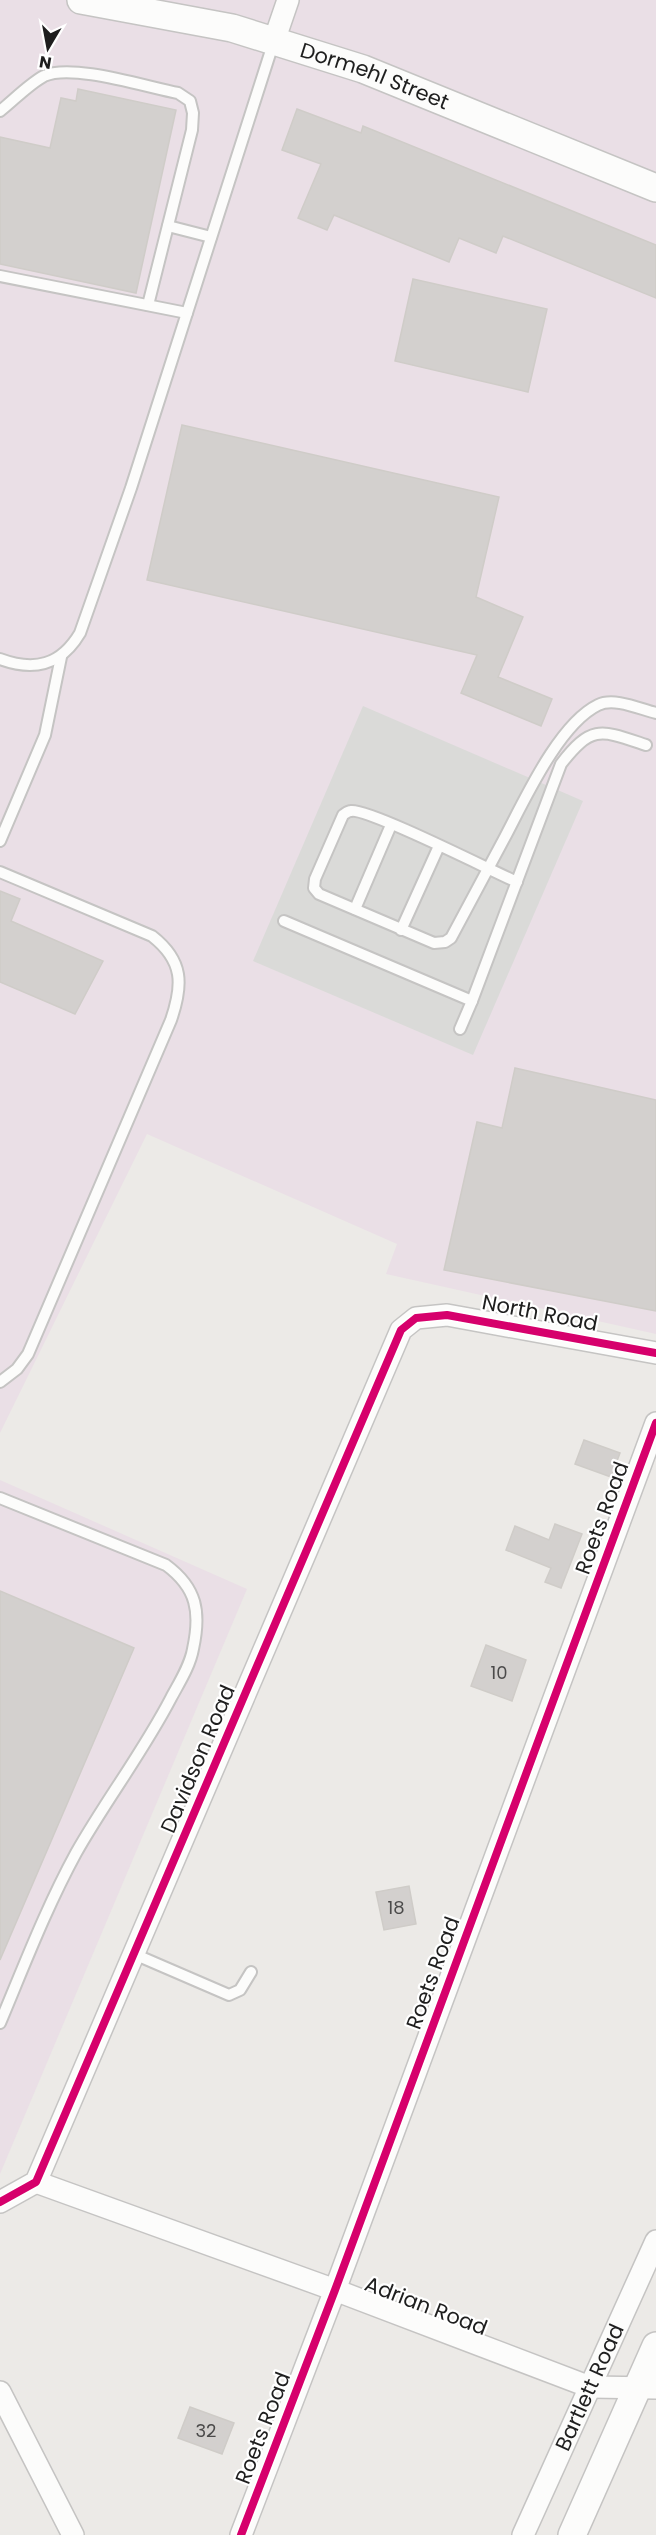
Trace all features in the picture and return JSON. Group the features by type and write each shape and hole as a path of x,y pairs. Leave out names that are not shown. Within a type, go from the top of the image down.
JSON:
{"street":[{"name":"Dormehl Street","path":"81,0 232,28 363,69 656,189"},
{"path":"274,41 288,0"},
{"name":"North Road","path":"417,1318 437,1315 461,1317 656,1353"},
{"name":"Davidson Road","path":"36,2182 391,1352 401,1330 417,1318"},
{"name":"Roets Road","path":"241,2535 335,2290 656,1423"},
{"path":"0,2202 36,2182"},
{"name":"Adrian Road","path":"36,2182 335,2290 590,2387 650,2386"},
{"name":"Bartlett Road","path":"523,2535 656,2241"},
{"name":"Bartlett Road","path":"585,2535 650,2386 656,2346"},
{"name":"Bartlett Road","path":"572,2535 650,2386"},
{"path":"0,2392 73,2535"}],"lane":[{"path":"0,659 15,664 32,665 61,657 72,646 86,619 274,41"},
{"path":"0,111 43,77 57,72 76,72 178,93 190,101 193,113 192,130 148,305"},
{"path":"168,226 212,237"},
{"path":"0,276 187,313"},
{"path":"0,841 45,735 61,657"},
{"path":"517,882 488,869 439,846 362,812 351,811 343,814 315,879 314,888 319,894 401,930 434,943 445,942 451,938 488,869 549,757 580,717 600,704 612,702 656,713"},
{"path":"460,1029 561,764 578,743 595,733 612,733 646,745"},
{"path":"355,909 392,825"},
{"path":"401,930 439,846"},
{"path":"0,872 153,936 166,946 174,958 179,987 171,1020 28,1354 18,1370 0,1382"},
{"path":"284,921 472,1001"},
{"path":"0,1498 166,1565 181,1576 192,1592 196,1611 196,1629 193,1652 185,1672 162,1714 77,1852 55,1893 0,2023"},
{"path":"134,1954 229,1995 240,1990 251,1972"}],"shaded area":[{"path":"0,0 656,0 656,1334 386,1274 397,1244 147,1134 0,1433"},
{"path":"363,706 583,801 473,1055 253,961"},
{"path":"0,1480 247,1589 0,2174"}],"building":[{"path":"78,89 176,110 136,293 0,264 0,137 50,148 61,98 76,101"},
{"path":"297,109 361,133 363,126 656,245 656,298 503,236 496,253 459,238 449,262 334,215 327,230 298,218 321,164 282,150"},
{"path":"413,279 547,309 528,392 395,361"},
{"path":"182,425 499,497 476,597 523,617 498,677 552,699 541,726 461,693 477,655 147,580"},
{"path":"0,891 20,899 11,921 103,961 75,1014 0,982"},
{"path":"515,1068 656,1100 656,1311 444,1270 477,1122 502,1128"},
{"path":"584,1440 620,1453 611,1477 575,1464"},
{"path":"555,1524 582,1534 561,1588 545,1582 551,1568 506,1550 515,1526 549,1540"},
{"path":"0,1591 134,1648 0,1960"},
{"path":"486,1645 526,1660 512,1701 471,1686"},
{"path":"409,1886 416,1924 384,1930 376,1892"},
{"path":"190,2407 234,2423 222,2454 178,2438"}],"cycle path":[{"path":"0,2202 36,2182 401,1330 416,1318 447,1315 656,1353"},
{"path":"241,2535 335,2290 656,1423"}]}
